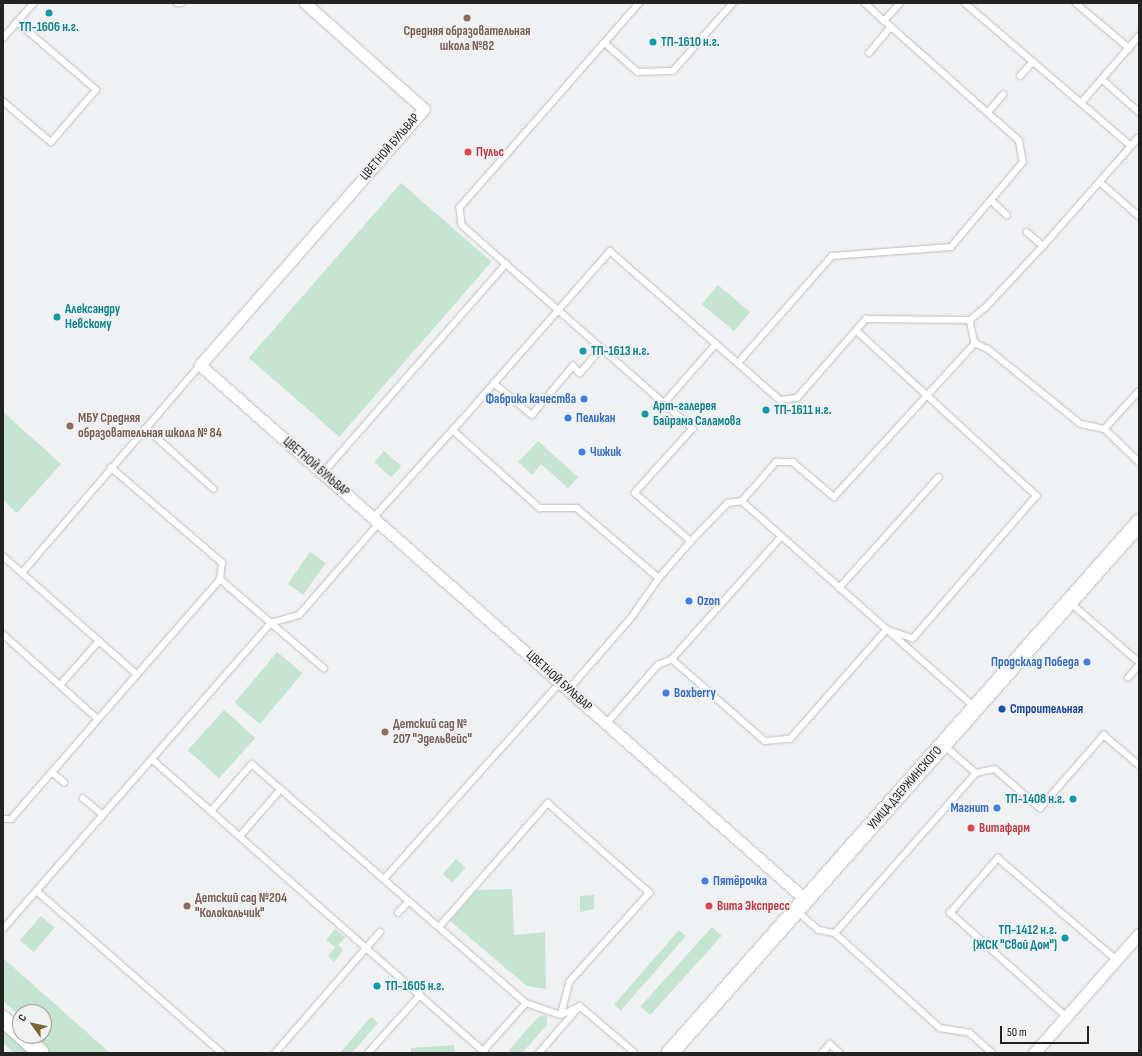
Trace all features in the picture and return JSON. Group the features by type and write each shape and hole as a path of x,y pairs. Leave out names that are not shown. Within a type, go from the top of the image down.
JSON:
{"main road":[{"name":"УЛИЦА ДЗЕРЖИНСКОГО","path":"670,1053 1139,523"},
{"path":"3,1019 12,1027"},
{"path":"32,1044 42,1053"}],"street":[{"name":"ЦВЕТНОЙ БУЛЬВАР","path":"305,3 424,109 200,365 377,519 607,723 802,905"},
{"path":"1039,1051 1066,1017 1139,934"}],"lane":[{"path":"3,38 34,3"},
{"path":"640,3 460,208 462,225 693,428 635,493 691,541"},
{"path":"605,44 638,72 673,72 733,3"},
{"path":"738,363 832,256 951,247 1023,162 1019,141 864,3"},
{"path":"884,21 900,3"},
{"path":"965,3 1131,146"},
{"path":"1076,3 1129,48"},
{"path":"3,101 51,142 96,90 17,22"},
{"path":"869,53 891,27"},
{"path":"1081,104 1139,36"},
{"path":"1020,76 1032,62"},
{"path":"1102,79 1139,112"},
{"path":"988,112 1003,95"},
{"path":"3,929 272,622 299,616 377,519 610,251 780,400 797,398 866,320 970,320 985,308 1043,246 1139,137"},
{"path":"1100,182 1139,216"},
{"path":"991,200 1007,215"},
{"path":"1027,232 1043,246"},
{"path":"323,473 506,264"},
{"path":"970,320 975,343"},
{"path":"856,331 1037,496 913,639 886,630"},
{"path":"384,880 565,686 631,618 659,578 691,541 728,504 742,501 776,462 793,462 834,497 975,343"},
{"path":"975,343 988,349 1080,424 1105,429 1139,462"},
{"path":"665,402 716,344"},
{"path":"494,383 532,415 573,366 580,373 602,348"},
{"path":"22,573 200,365"},
{"path":"1105,429 1139,392"},
{"path":"146,428 214,489"},
{"path":"453,430 540,508 577,508 659,578"},
{"path":"3,819 11,819 220,579 222,563 111,468"},
{"path":"839,588 939,477"},
{"path":"742,501 886,630 976,707"},
{"path":"607,723 658,665 672,659 782,536"},
{"path":"3,556 136,674"},
{"path":"220,579 324,668"},
{"path":"1069,602 1139,662"},
{"path":"672,659 765,741 790,739 886,630"},
{"path":"3,634 98,719"},
{"path":"60,685 99,641"},
{"path":"1128,678 1139,665"},
{"path":"835,933 976,773 995,770 1040,808 1104,735 1139,765"},
{"path":"943,744 976,773"},
{"path":"152,759 484,1052 526,1003"},
{"path":"211,811 252,764 526,1003 561,1015 580,1006"},
{"path":"52,772 64,782"},
{"path":"240,836 281,789"},
{"path":"83,798 104,815"},
{"path":"439,927 548,803 650,893 570,982 561,1015"},
{"path":"1066,1017 950,914 998,858 1117,960"},
{"path":"36,891 222,1053"},
{"path":"398,913 409,901"},
{"path":"802,905 819,930 835,933 940,1028 970,1033 992,1053"},
{"path":"275,1053 380,932"},
{"path":"368,1053 420,995"},
{"path":"539,1053 580,1006"},
{"path":"580,1006 635,1053"},
{"path":"822,1053 830,1044 840,1053"}],"green space":[{"path":"401,183 492,262 339,437 249,358"},
{"path":"718,285 750,312 734,331 702,304"},
{"path":"3,412 61,464 17,513 3,500"},
{"path":"538,441 578,477 568,488 541,464 532,475 518,462"},
{"path":"384,451 401,466 392,477 374,462"},
{"path":"310,552 326,563 303,595 288,584"},
{"path":"277,652 302,673 260,724 235,703"},
{"path":"224,710 255,738 219,778 188,750"},
{"path":"456,859 466,868 452,883 443,874"},
{"path":"512,889 514,935 545,932 546,989 527,986 450,921 476,890"},
{"path":"594,895 594,909 580,912 580,896"},
{"path":"41,916 55,928 34,952 20,940"},
{"path":"712,927 722,936 650,1015 640,1007"},
{"path":"335,929 345,937 338,945 343,950 334,962 328,956 335,947 326,940"},
{"path":"679,930 686,936 621,1011 614,1005"},
{"path":"3,958 110,1053 46,1052 43,1044 52,1044 52,1004 12,1004 12,1009 3,1001"},
{"path":"547,1015 547,1025 522,1053 511,1053 509,1050 538,1017"},
{"path":"371,1017 378,1023 352,1053 340,1053"},
{"path":"3,1027 12,1035 12,1044 22,1044 32,1053 14,1053 3,1043"},
{"path":"454,1045 455,1053 411,1053 411,1048"}],"place":[{"name":"ТП-1606 н.г.","path":"49,13"},
{"name":"Средняя образовательная школа №82","path":"467,18"},
{"name":"ТП-1610 н.г.","path":"653,42"},
{"name":"Пульс","path":"468,152"},
{"name":"Александру Невскому","path":"57,317"},
{"name":"ТП-1613 н.г.","path":"583,351"},
{"name":"Фабрика качества","path":"584,399"},
{"name":"ТП-1611 н.г.","path":"766,410"},
{"name":"Арт-галерея Байрама Саламова","path":"645,414"},
{"name":"Пеликан","path":"568,418"},
{"name":"МБУ Средняя образовательная школа № 84","path":"70,426"},
{"name":"Чижик","path":"582,452"},
{"name":"Ozon","path":"689,601"},
{"name":"Продсклад Победа","path":"1087,662"},
{"name":"Boxberry","path":"666,693"},
{"name":"Строительная","path":"1002,709"},
{"name":"Детский сад № 207 \"Эдельвейс\"","path":"385,732"},
{"name":"ТП-1408 н.г.","path":"1073,799"},
{"name":"Магнит","path":"997,808"},
{"name":"Витафарм","path":"971,828"},
{"name":"Пятёрочка","path":"705,881"},
{"name":"Детский сад №204 \"Колокольчик\"","path":"187,906"},
{"name":"Вита Экспресс","path":"709,906"},
{"name":"ТП-1412 н.г. (ЖСК \"Свой Дом\")","path":"1065,938"},
{"name":"ТП-1605 н.г.","path":"377,986"}]}
